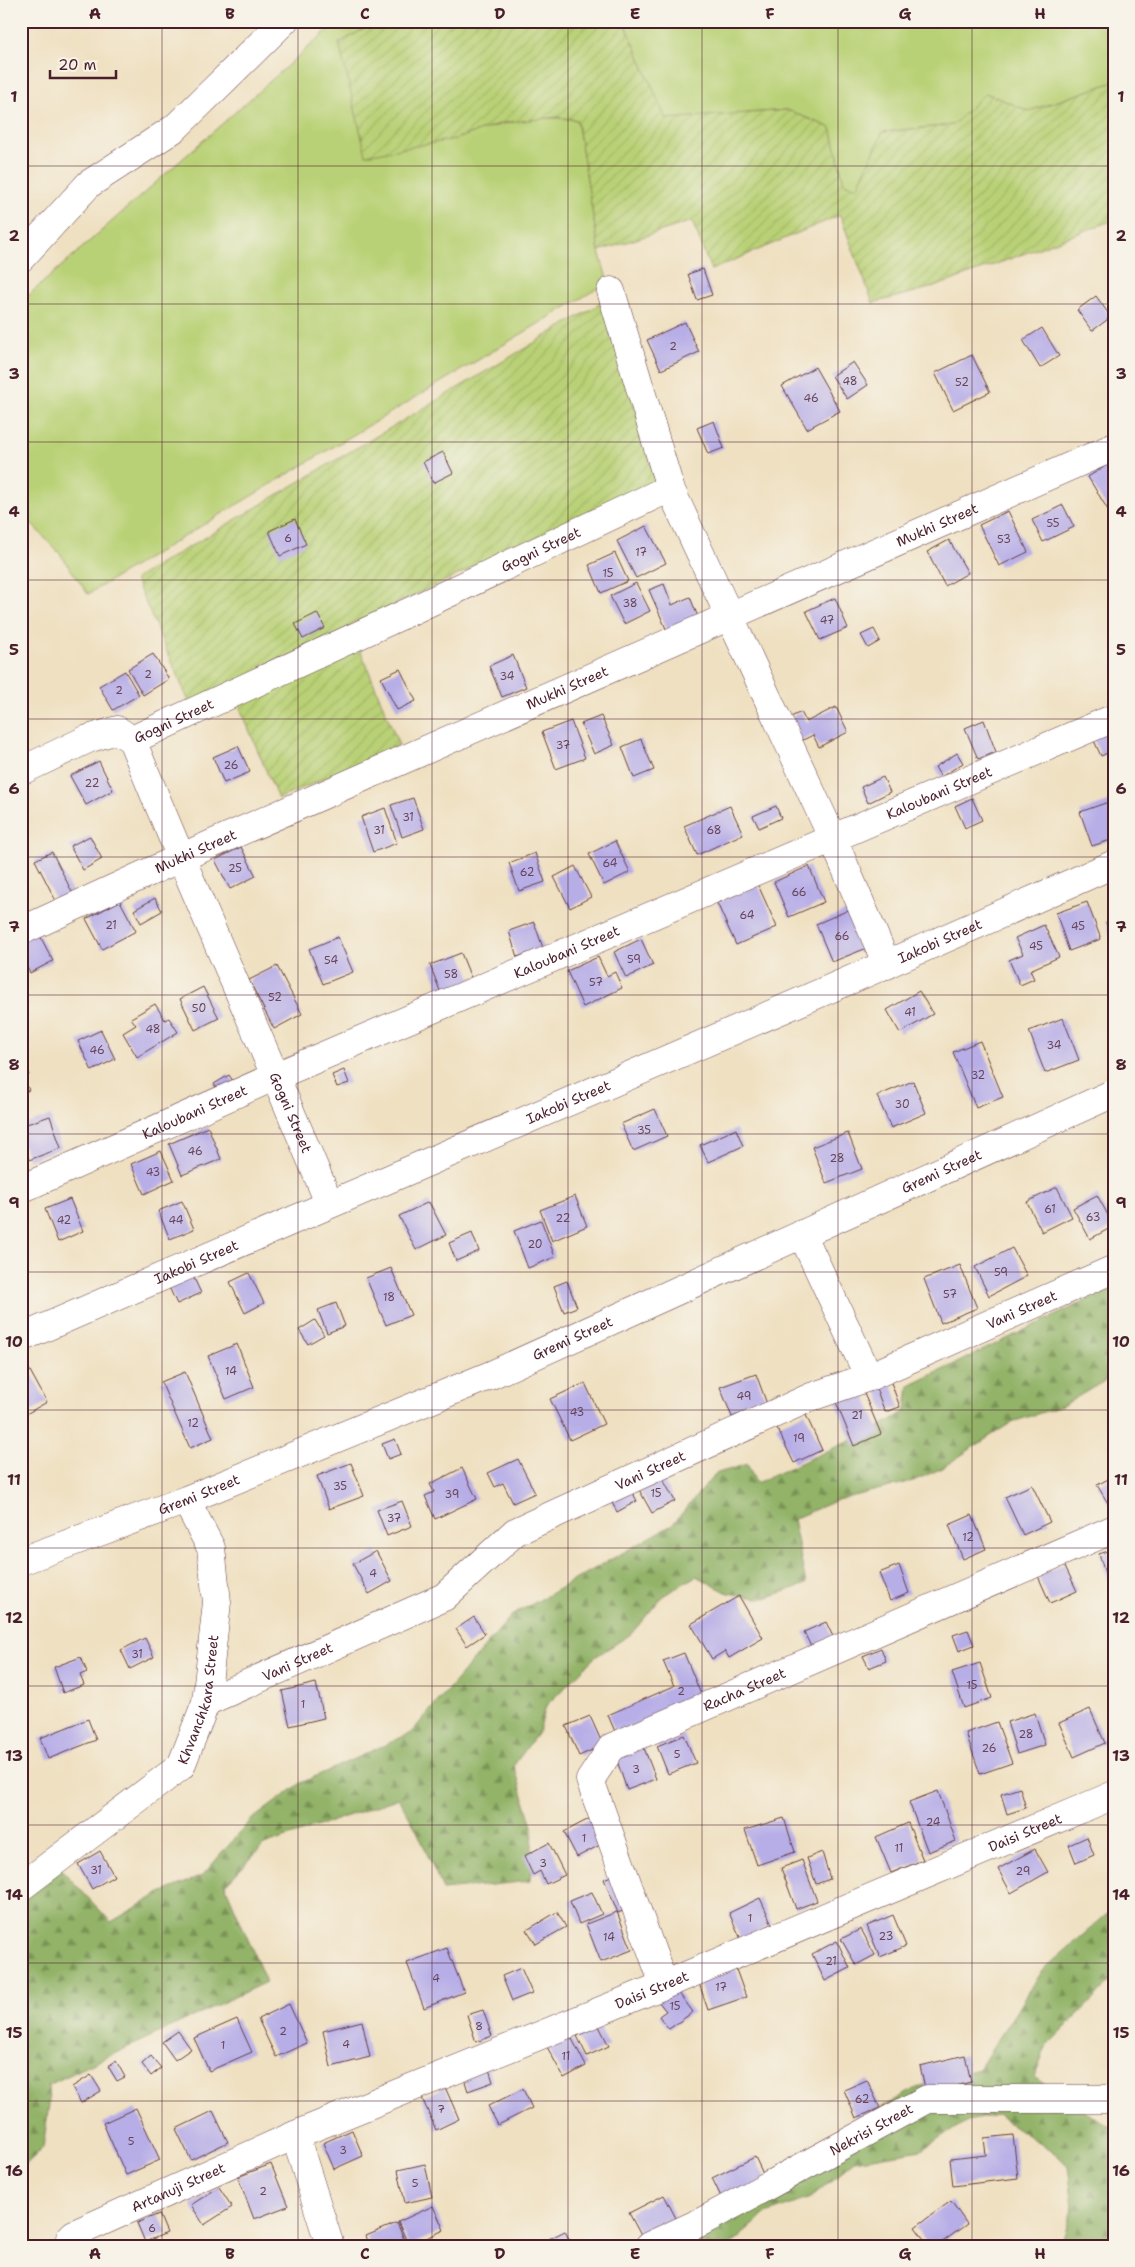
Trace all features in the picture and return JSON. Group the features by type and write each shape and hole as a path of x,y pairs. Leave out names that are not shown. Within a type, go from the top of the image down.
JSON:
{"street":[{"path":"21,258 88,184 175,128 284,21"},
{"path":"611,291 670,488 732,617 834,839 888,965"},
{"name":"Mukhi Street","path":"21,931 180,858 732,617 1114,447"},
{"name":"Gogni Street","path":"329,1203 276,1076 180,858 132,740 670,488"},
{"name":"Kaloubani Street","path":"21,1189 276,1076 1114,718"},
{"path":"21,771 88,740 117,730 132,740"},
{"name":"Iakobi Street","path":"21,1338 329,1203 888,965 1114,864"},
{"name":"Gremi Street","path":"21,1561 186,1500 490,1375 1114,1093"},
{"path":"802,1234 869,1377"},
{"name":"Vani Street","path":"206,1702 444,1597 515,1532 811,1397 869,1377 1114,1269"},
{"name":"Khvanchkara Street","path":"21,1887 181,1766 206,1702 217,1602 211,1548 186,1500"},
{"name":"Racha Street","path":"664,1985 590,1780 612,1747 1114,1529"},
{"name":"Daisi Street","path":"295,2135 664,1985 1114,1794"},
{"name":"Nekrisi Street","path":"649,2246 703,2221 927,2099 1114,2098"},
{"path":"295,2135 330,2246"},
{"name":"Artanuji Street","path":"70,2246 70,2238 74,2234 295,2135"}],"green space":[{"path":"338,21 378,21 340,43 455,139 500,125 530,119 561,118 577,120 599,251 608,282 88,594 61,555 21,513 21,404 24,400 21,387 21,302"},
{"path":"378,21 624,21 666,119 787,110 831,128 844,183 857,188 883,132 953,125 985,93 1029,111 1114,82 1114,220 937,286 873,303 840,215 711,270 692,221 599,251 577,120 558,117 502,123 455,139 366,155 339,43"},
{"path":"624,21 1114,21 1114,82 1029,111 985,93 953,125 883,132 857,188 844,183 831,128 787,110 666,120"},
{"path":"605,301 656,483 350,625 399,745 278,799 230,684 190,704 135,579"},
{"path":"1114,1287 1114,1335 1106,1345 1106,1380 1062,1406 1012,1422 940,1469 913,1481 837,1500 793,1519 806,1584 762,1599 728,1593 696,1576 663,1596 631,1634 595,1657 546,1706 539,1731 514,1765 533,1830 530,1881 443,1890 418,1833 399,1798 264,1845 225,1885 266,1982 48,2085 49,2104 43,2148 21,2169 21,1896 59,1867 111,1922 161,1893 202,1876 250,1821 301,1783 411,1733 511,1616 672,1525 715,1474 747,1464 756,1483 878,1428 906,1411 909,1386"},
{"path":"1114,1908 1114,1978 1046,2047 1034,2077 1086,2113 1114,2127 1114,2242 1112,2240 1106,2246 1061,2246 1073,2206 1068,2166 1056,2154 997,2115 967,2121 921,2150 854,2161 810,2198 766,2214 729,2246 671,2246 844,2128 926,2083 979,2069 1043,1970"}],"building":[{"path":"703,269 712,295 697,300 688,274"},
{"path":"1096,296 1111,317 1092,331 1077,310"},
{"path":"685,322 699,352 661,370 647,340"},
{"path":"1042,328 1059,356 1040,368 1023,340"},
{"path":"972,355 990,392 953,410 935,373"},
{"path":"853,362 868,385 847,399 832,376"},
{"path":"815,367 840,411 807,429 782,386"},
{"path":"714,421 724,448 708,454 697,428"},
{"path":"443,452 453,473 433,483 423,462"},
{"path":"1110,463 1114,469 1114,506 1108,510 1088,477"},
{"path":"1063,505 1074,527 1043,542 1032,520"},
{"path":"1008,511 1028,552 999,566 979,525"},
{"path":"295,519 306,544 280,556 269,531"},
{"path":"646,526 666,563 636,578 617,541"},
{"path":"949,540 968,573 945,586 927,552"},
{"path":"615,553 628,581 601,593 589,565"},
{"path":"636,583 650,611 624,624 610,596"},
{"path":"664,584 672,605 690,597 698,617 667,631 649,590"},
{"path":"835,598 848,628 820,640 806,611"},
{"path":"317,613 325,628 303,639 295,624"},
{"path":"874,629 880,641 868,648 861,635"},
{"path":"153,654 169,679 143,695 128,669"},
{"path":"513,655 526,687 502,697 489,666"},
{"path":"400,669 416,701 397,710 381,678"},
{"path":"125,671 139,695 113,710 99,686"},
{"path":"836,707 848,732 819,747 813,735 801,741 789,718 801,712 806,722"},
{"path":"601,716 614,745 594,754 581,724"},
{"path":"984,720 996,752 978,759 965,728"},
{"path":"571,721 585,758 556,769 542,732"},
{"path":"1114,732 1114,750 1101,756 1091,734"},
{"path":"641,739 654,770 634,778 622,747"},
{"path":"238,746 250,772 224,783 213,757"},
{"path":"957,753 963,763 941,777 935,767"},
{"path":"99,761 113,790 86,805 70,776"},
{"path":"883,777 890,792 868,803 861,787"},
{"path":"413,798 424,829 402,837 391,805"},
{"path":"972,798 982,820 965,828 955,806"},
{"path":"1114,800 1114,839 1092,846 1080,812"},
{"path":"730,806 743,834 697,855 684,826"},
{"path":"776,806 781,818 759,828 753,816"},
{"path":"385,808 397,843 373,852 361,817"},
{"path":"90,836 102,859 83,870 70,846"},
{"path":"615,841 630,872 604,885 589,854"},
{"path":"241,847 256,876 230,889 215,860"},
{"path":"52,852 75,898 59,907 35,860"},
{"path":"535,853 545,882 519,891 509,863"},
{"path":"575,866 591,897 570,908 554,877"},
{"path":"809,866 824,902 789,917 774,882"},
{"path":"758,885 777,927 736,945 717,903"},
{"path":"155,898 162,911 141,923 134,910"},
{"path":"120,901 136,931 102,949 86,919"},
{"path":"1087,902 1101,939 1069,951 1056,913"},
{"path":"851,909 867,948 832,962 816,924"},
{"path":"1114,919 1114,943 1113,944 1106,922"},
{"path":"534,922 543,948 517,957 509,931"},
{"path":"1044,925 1059,957 1030,970 1034,979 1020,985 1009,960 1023,954 1015,938"},
{"path":"37,930 53,961 30,973 21,956 21,939"},
{"path":"338,937 353,972 323,984 309,949"},
{"path":"641,939 653,965 626,978 614,952"},
{"path":"461,953 473,983 442,996 430,965"},
{"path":"598,957 607,976 615,972 622,988 583,1007 567,971"},
{"path":"277,966 302,1014 274,1029 249,980"},
{"path":"203,987 219,1018 195,1030 180,999"},
{"path":"919,991 933,1014 900,1033 887,1010"},
{"path":"155,1004 165,1020 169,1018 178,1032 137,1057 123,1033 136,1025 131,1018"},
{"path":"1063,1018 1079,1060 1045,1073 1029,1031"},
{"path":"101,1030 115,1059 92,1071 78,1041"},
{"path":"980,1041 1003,1097 976,1108 953,1052"},
{"path":"21,1062 29,1075 23,1079 29,1090 21,1094"},
{"path":"344,1070 349,1083 337,1087 332,1075"},
{"path":"229,1075 237,1087 222,1096 214,1084"},
{"path":"913,1081 926,1113 891,1128 877,1096"},
{"path":"655,1109 667,1136 633,1151 621,1124"},
{"path":"50,1116 61,1148 29,1160 21,1139 21,1126"},
{"path":"208,1127 221,1159 182,1175 169,1144"},
{"path":"736,1129 743,1146 708,1162 700,1145"},
{"path":"848,1133 862,1169 826,1183 812,1147"},
{"path":"161,1151 174,1180 144,1194 131,1164"},
{"path":"1057,1187 1072,1217 1042,1232 1027,1202"},
{"path":"1097,1195 1114,1226 1090,1239 1073,1208"},
{"path":"575,1196 587,1226 552,1241 540,1210"},
{"path":"70,1199 83,1231 58,1242 45,1209"},
{"path":"182,1201 194,1229 170,1239 158,1211"},
{"path":"429,1202 446,1235 416,1250 399,1216"},
{"path":"541,1220 555,1257 528,1268 514,1231"},
{"path":"472,1233 479,1251 456,1261 449,1243"},
{"path":"1012,1248 1027,1276 989,1296 975,1267"},
{"path":"960,1265 977,1308 941,1323 924,1279"},
{"path":"391,1268 411,1315 386,1325 366,1278"},
{"path":"249,1273 264,1303 245,1313 230,1282"},
{"path":"192,1274 201,1293 177,1304 168,1285"},
{"path":"567,1281 577,1307 564,1312 554,1286"},
{"path":"336,1303 345,1326 327,1333 318,1310"},
{"path":"315,1320 324,1335 308,1344 299,1330"},
{"path":"237,1344 254,1387 226,1399 208,1356"},
{"path":"29,1369 47,1402 21,1417 21,1373"},
{"path":"185,1372 213,1438 190,1448 161,1382"},
{"path":"756,1374 767,1404 732,1417 720,1387"},
{"path":"889,1377 900,1407 885,1412 874,1383"},
{"path":"585,1383 604,1424 570,1440 550,1399"},
{"path":"860,1384 881,1434 854,1446 833,1395"},
{"path":"805,1413 822,1450 794,1463 776,1426"},
{"path":"395,1439 401,1454 388,1459 382,1444"},
{"path":"518,1459 535,1493 513,1503 503,1483 495,1487 488,1473"},
{"path":"351,1463 364,1496 329,1509 317,1476"},
{"path":"462,1468 477,1499 435,1519 425,1496 434,1492 430,1484"},
{"path":"660,1474 675,1501 652,1513 637,1486"},
{"path":"1114,1476 1114,1503 1109,1505 1097,1485"},
{"path":"628,1484 637,1501 617,1512 608,1495"},
{"path":"1032,1485 1050,1522 1023,1535 1005,1497"},
{"path":"402,1501 412,1526 387,1536 377,1510"},
{"path":"972,1515 986,1549 963,1559 949,1525"},
{"path":"1114,1549 1114,1588 1110,1589 1099,1554"},
{"path":"376,1551 392,1581 369,1594 353,1564"},
{"path":"1064,1564 1077,1591 1050,1603 1038,1576"},
{"path":"899,1565 909,1593 890,1601 879,1573"},
{"path":"739,1596 763,1638 729,1658 725,1651 712,1659 691,1624"},
{"path":"474,1617 485,1634 467,1646 456,1629"},
{"path":"826,1622 837,1645 815,1655 804,1632"},
{"path":"968,1630 974,1645 959,1651 953,1635"},
{"path":"145,1638 154,1657 130,1669 121,1650"},
{"path":"881,1648 886,1661 869,1668 863,1656"},
{"path":"684,1653 702,1697 616,1734 608,1715 674,1686 663,1661"},
{"path":"81,1657 87,1672 80,1675 84,1685 63,1693 54,1667"},
{"path":"980,1663 992,1698 964,1708 952,1672"},
{"path":"316,1683 324,1718 290,1726 282,1691"},
{"path":"1090,1709 1105,1743 1074,1757 1059,1723"},
{"path":"1035,1713 1045,1745 1017,1754 1007,1722"},
{"path":"590,1716 603,1745 579,1756 566,1726"},
{"path":"88,1719 96,1740 48,1759 40,1738"},
{"path":"997,1722 1012,1763 980,1774 966,1733"},
{"path":"684,1735 696,1763 668,1774 657,1746"},
{"path":"644,1748 656,1779 627,1790 616,1758"},
{"path":"1020,1788 1026,1808 1007,1814 1001,1794"},
{"path":"938,1791 956,1841 928,1852 909,1802"},
{"path":"591,1818 604,1843 577,1857 564,1832"},
{"path":"784,1818 795,1852 757,1865 745,1830"},
{"path":"908,1823 923,1860 891,1873 876,1837"},
{"path":"1087,1837 1094,1855 1076,1863 1069,1845"},
{"path":"549,1843 565,1875 546,1884 540,1871 533,1875 524,1856"},
{"path":"1035,1849 1048,1872 1011,1893 998,1869"},
{"path":"100,1851 114,1876 92,1889 78,1864"},
{"path":"822,1852 830,1879 816,1884 807,1858"},
{"path":"802,1860 817,1901 796,1909 781,1868"},
{"path":"618,1873 632,1907 618,1913 604,1879"},
{"path":"592,1892 602,1914 579,1924 570,1901"},
{"path":"760,1898 772,1924 741,1939 729,1913"},
{"path":"557,1912 566,1927 536,1944 527,1930"},
{"path":"617,1912 632,1950 601,1962 586,1924"},
{"path":"893,1915 906,1946 880,1957 867,1926"},
{"path":"861,1929 875,1955 856,1965 841,1939"},
{"path":"837,1941 850,1968 825,1981 812,1954"},
{"path":"447,1948 464,1992 424,2008 407,1963"},
{"path":"734,1964 746,1997 708,2010 697,1977"},
{"path":"521,1968 532,1993 512,2001 502,1976"},
{"path":"675,1988 693,2012 669,2029 659,2016 666,2011 658,2001"},
{"path":"289,2004 307,2043 276,2057 258,2019"},
{"path":"483,2010 492,2036 476,2042 467,2015"},
{"path":"237,2019 252,2052 209,2071 194,2038"},
{"path":"362,2021 370,2057 331,2067 323,2031"},
{"path":"599,2026 609,2046 587,2056 577,2036"},
{"path":"178,2031 191,2049 175,2060 162,2042"},
{"path":"569,2033 586,2066 564,2078 546,2045"},
{"path":"965,2055 971,2082 926,2093 920,2066"},
{"path":"151,2056 161,2068 151,2076 142,2064"},
{"path":"116,2061 125,2077 117,2081 108,2066"},
{"path":"488,2066 493,2082 468,2091 463,2075"},
{"path":"91,2075 101,2091 81,2103 72,2087"},
{"path":"867,2080 880,2108 856,2118 844,2090"},
{"path":"445,2087 459,2119 436,2130 422,2098"},
{"path":"523,2089 532,2108 498,2125 488,2106"},
{"path":"136,2108 160,2160 126,2175 103,2123"},
{"path":"213,2111 228,2142 191,2160 176,2129"},
{"path":"352,2130 363,2156 334,2169 323,2143"},
{"path":"1013,2135 1018,2178 953,2186 950,2159 986,2155 984,2138"},
{"path":"755,2157 766,2180 723,2201 712,2178"},
{"path":"271,2164 288,2206 254,2219 238,2177"},
{"path":"425,2164 432,2197 405,2203 398,2170"},
{"path":"219,2187 232,2207 204,2225 191,2205"},
{"path":"664,2195 678,2222 644,2241 629,2213"},
{"path":"951,2201 967,2224 937,2246 929,2246 915,2227"},
{"path":"433,2206 444,2230 409,2246 398,2222"},
{"path":"159,2214 167,2233 145,2242 137,2223"},
{"path":"397,2223 407,2246 370,2246 366,2236"},
{"path":"565,2231 572,2246 535,2246"}]}
